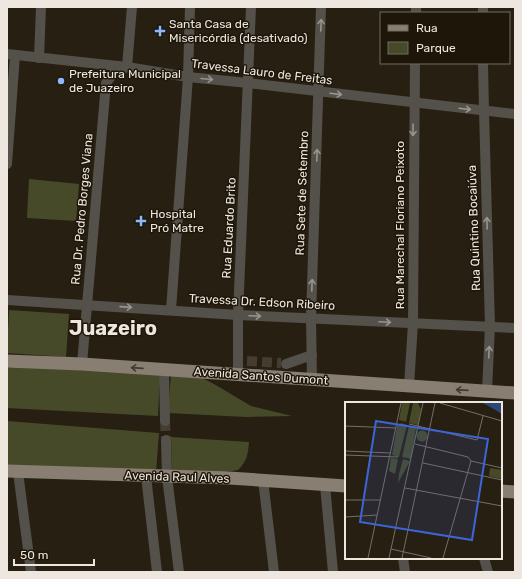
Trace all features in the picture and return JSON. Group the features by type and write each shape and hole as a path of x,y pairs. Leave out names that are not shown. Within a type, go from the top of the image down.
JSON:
{"main road":[{"name":"Avenida Santos Dumont","path":"7,361 82,364 164,370 241,367 288,378 515,393"},
{"name":"Avenida Raul Alves","path":"13,472 263,480 345,486"},
{"path":"502,491 515,492"}],"street":[{"path":"39,58 41,7"},
{"path":"127,67 132,7"},
{"path":"172,310 188,77 190,7"},
{"name":"Rua Eduardo Brito","path":"241,367 238,315 251,7"},
{"name":"Rua Sete de Setembro","path":"312,380 311,317 321,7"},
{"path":"7,164 11,55"},
{"name":"Travessa Lauro de Freitas","path":"11,55 127,67 188,77 515,114"},
{"name":"Rua Marechal Floriano Peixoto","path":"409,386 413,323 415,64"},
{"name":"Rua Quintino Bocaiúva","path":"483,64 490,326 487,391"},
{"name":"Rua Dr. Pedro Borges Viana","path":"82,364 106,83 114,73 127,67"},
{"name":"Travessa Dr. Edson Ribeiro","path":"7,300 238,315 311,317 515,328"},
{"path":"288,378 284,363 312,355"},
{"path":"164,370 165,421"},
{"path":"166,440 167,477 179,572"},
{"path":"13,472 31,572"},
{"path":"146,476 157,572"},
{"path":"263,480 274,572"},
{"path":"325,485 333,572"},
{"path":"403,559 405,572"},
{"path":"484,559 488,572"}],"green space":[{"path":"29,179 79,184 76,221 27,218"},
{"path":"9,310 69,314 66,357 7,353"},
{"path":"14,366 160,373 158,416 7,408 7,368"},
{"path":"171,374 200,377 251,406 292,416 246,417 168,413"},
{"path":"7,421 159,433 156,472 7,466"},
{"path":"171,437 249,442 245,460 238,470 224,472 172,471"}],"tunnel":[{"path":"247,361 281,363"},
{"path":"165,421 166,440"}],"place":[{"name":"Santa Casa de Misericórdia (desativado)","path":"160,31"},
{"name":"Prefeitura Municipal de Juazeiro","path":"61,81"},
{"name":"Hospital Pró Matre","path":"141,221"}],"district":[{"name":"Juazeiro","path":"113,328"}]}
